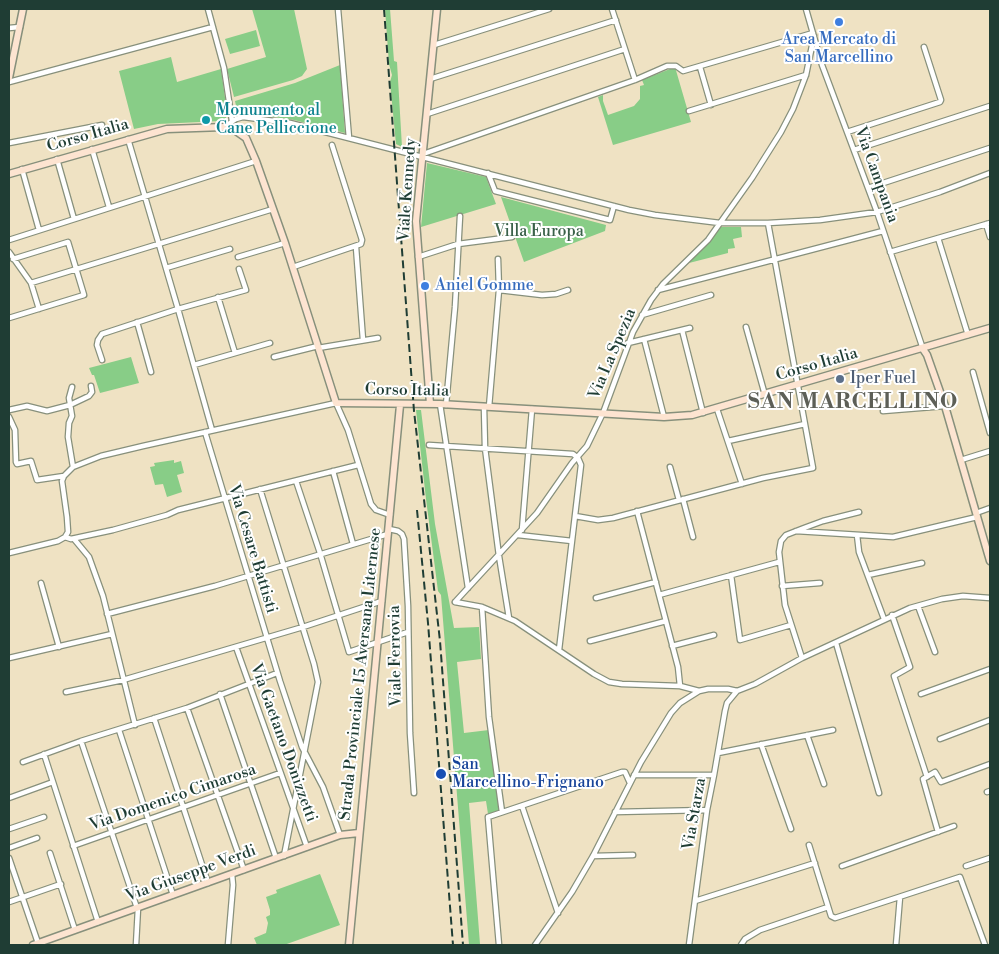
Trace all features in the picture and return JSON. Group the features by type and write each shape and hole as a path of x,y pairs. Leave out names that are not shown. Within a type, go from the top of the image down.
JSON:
{"street":[{"path":"9,75 23,9"},
{"path":"208,9 224,68 232,122"},
{"path":"338,9 349,138"},
{"name":"Viale Kennedy","path":"430,404 416,221 437,9"},
{"path":"434,45 549,9"},
{"path":"612,9 635,80"},
{"name":"Via Campania","path":"808,9 818,52 877,212 923,349"},
{"path":"430,79 616,20"},
{"path":"9,28 20,27"},
{"path":"9,82 213,27"},
{"path":"423,156 635,80 667,66 676,66 683,71 813,34"},
{"name":"Via La Spezia","path":"482,607 455,602 537,513 572,463 587,446 603,413 628,343 642,315 658,290 708,240 782,132 806,74 813,34"},
{"path":"847,132 940,102 941,100 924,47"},
{"path":"427,114 625,49"},
{"path":"810,57 818,52"},
{"path":"700,67 711,105"},
{"path":"689,111 806,74"},
{"path":"854,150 990,106"},
{"path":"224,127 243,117 290,123 614,206 655,215 720,223 820,220 877,212 940,192 990,173"},
{"path":"9,143 102,126"},
{"name":"Corso Italia","path":"9,174 166,129 224,127 236,131 246,138 256,161 286,243 336,402 443,404 664,417 682,416 703,413 990,328"},
{"path":"128,139 212,430"},
{"path":"293,267 361,244 362,240 332,145"},
{"path":"868,188 990,148"},
{"path":"92,149 109,208"},
{"path":"57,159 74,219"},
{"path":"9,240 256,161"},
{"path":"22,169 39,230"},
{"path":"488,173 495,191 610,220 614,206"},
{"path":"31,283 273,209"},
{"path":"460,216 455,307 443,404 446,446 468,588"},
{"path":"575,516 598,520 613,518 742,484 812,468 768,223"},
{"path":"890,252 988,224 990,237"},
{"path":"658,290 883,231"},
{"path":"418,257 458,244 512,237"},
{"path":"938,238 968,335"},
{"path":"9,318 84,295 68,242 14,259"},
{"path":"238,257 286,243"},
{"path":"356,247 363,340"},
{"path":"166,268 230,249"},
{"path":"9,252 31,283 39,309"},
{"path":"498,259 499,290 484,448 509,618"},
{"path":"102,360 97,345 102,334 178,309 246,290 239,269"},
{"path":"499,290 542,295 556,294 568,290"},
{"path":"642,315 711,295"},
{"path":"218,297 236,353"},
{"path":"137,322 150,372"},
{"path":"746,327 765,395"},
{"path":"628,343 690,328"},
{"path":"682,330 703,413"},
{"path":"274,357 318,347 378,338"},
{"path":"644,340 664,417"},
{"path":"194,365 270,343"},
{"path":"923,349 927,355 945,406 990,561"},
{"path":"973,372 990,433"},
{"path":"9,410 27,406 47,411 70,405 89,396 92,392 91,386"},
{"path":"72,387 69,398 72,416 69,423 68,437 73,467"},
{"path":"9,553 58,541 65,537 68,532 62,481 64,476 73,467 101,456 336,402 348,430 373,508 390,515"},
{"name":"Strada Provinciale 15 Aversana Liternese","path":"349,945 400,404"},
{"path":"883,411 945,406"},
{"path":"532,409 520,533 572,541"},
{"path":"717,409 742,484"},
{"path":"9,417 16,436 14,448 17,464 31,461 37,480 64,476"},
{"path":"728,441 805,424"},
{"name":"Via Cesare Battisti","path":"205,432 277,673 304,753 323,787 340,835"},
{"path":"430,445 573,454 578,458 581,465 559,650"},
{"path":"961,460 990,451"},
{"path":"65,537 74,539 122,528 178,510 358,465"},
{"path":"670,467 693,537"},
{"path":"333,471 353,544"},
{"path":"296,481 350,652 408,632"},
{"path":"260,490 303,627 318,682 284,856"},
{"path":"794,531 893,537 977,515 990,508"},
{"path":"637,511 678,667 680,686"},
{"path":"802,658 785,605 779,562 781,541 786,535 794,531 859,512"},
{"path":"107,614 199,591 353,544 388,531"},
{"name":"Viale Ferrovia","path":"388,531 398,531 404,539 410,732 414,793"},
{"path":"857,535 859,552 884,619"},
{"path":"74,539 89,557 107,614 135,725"},
{"path":"659,594 779,562"},
{"path":"868,575 922,563"},
{"path":"731,575 740,640 791,625"},
{"path":"596,598 656,582"},
{"path":"41,583 59,647"},
{"path":"782,586 820,583"},
{"path":"535,945 572,892 593,856 640,762 671,713 680,703 708,689 737,691 755,684 802,658 884,619 918,606 942,598 963,596 990,598"},
{"path":"66,692 124,680 339,616 382,601"},
{"path":"918,606 934,652"},
{"path":"502,812 489,717 482,607 509,618 609,682 680,686 699,692"},
{"path":"892,616 910,667 894,676 927,777"},
{"path":"590,641 666,620"},
{"path":"9,658 112,634"},
{"path":"672,646 714,635"},
{"path":"836,643 879,793"},
{"name":"Via Gaetano Donizzetti","path":"236,647 307,847"},
{"path":"922,694 990,669"},
{"path":"23,762 81,741 187,708 277,673"},
{"name":"Via Starza","path":"689,945 706,810 727,702 737,691"},
{"path":"220,694 252,783 276,858"},
{"path":"187,708 244,870"},
{"path":"154,718 208,882"},
{"path":"940,739 990,720"},
{"path":"119,730 173,895"},
{"path":"718,753 833,730"},
{"path":"807,735 824,784"},
{"path":"81,741 137,908 136,945"},
{"path":"761,744 791,829"},
{"path":"44,754 98,922"},
{"path":"938,832 923,779 935,772 941,782 990,764"},
{"path":"499,945 488,817 622,772 625,772 630,783"},
{"name":"Via Domenico Cimarosa","path":"73,846 280,773"},
{"path":"634,776 714,775"},
{"path":"9,798 53,782"},
{"path":"522,806 558,913"},
{"path":"615,812 706,810"},
{"path":"9,829 44,817"},
{"path":"842,866 954,826"},
{"name":"Via Giuseppe Verdi","path":"35,944 340,835 359,833"},
{"path":"9,848 37,838"},
{"path":"809,845 831,916 835,918 960,877 985,945"},
{"path":"50,853 75,930"},
{"path":"593,856 633,855"},
{"path":"9,858 35,944"},
{"path":"966,866 990,858"},
{"path":"695,901 815,863"},
{"path":"228,945 233,885 232,874"},
{"path":"9,902 61,884"},
{"path":"896,945 900,897"},
{"path":"741,945 745,939 760,930 828,907"}],"green space":[{"path":"252,9 294,9 307,69 302,76 293,80 234,97 227,69 266,57"},
{"path":"385,9 390,9 394,61 397,62 402,147 396,144 390,82 392,75 389,64"},
{"path":"256,30 260,46 230,54 225,39"},
{"path":"171,57 177,82 221,69 227,112 226,118 222,121 158,124 134,129 119,71"},
{"path":"340,65 345,133 294,120 253,114 238,115 235,101 295,83"},
{"path":"675,67 691,122 613,145 598,97 603,95 608,115 634,106 640,99 640,86 644,85 642,80"},
{"path":"427,163 486,177 496,204 421,227"},
{"name":"Villa Europa","path":"501,197 606,225 605,231 524,262"},
{"path":"721,227 741,227 742,237 733,239 735,248 728,249 728,253 689,263"},
{"path":"131,357 139,383 100,393 94,375 92,375 89,368"},
{"path":"416,410 421,410 435,524 454,628 479,627 481,659 457,662 464,733 489,730 500,810 488,814 486,801 469,803 480,944 496,945 469,945 441,595 438,591"},
{"path":"174,460 174,463 181,461 184,473 177,475 182,492 167,497 163,484 155,485 150,467 155,466 154,463"},
{"path":"320,874 340,925 284,945 257,945 254,938 266,933 268,923 266,917 270,915 266,897 277,893 276,890"}],"railway":[{"path":"384,9 414,411 440,641 463,945"},
{"path":"417,510 428,623 453,945"}],"place":[{"name":"Area Mercato di San Marcellino","path":"839,22"},
{"name":"Monumento al Cane Pelliccione","path":"206,120"},
{"name":"Aniel Gomme","path":"425,286"},
{"name":"Iper Fuel","path":"840,379"},
{"name":"San Marcellino-Frignano","path":"441,774"}],"district":[{"name":"SAN MARCELLINO","path":"853,403"}]}
